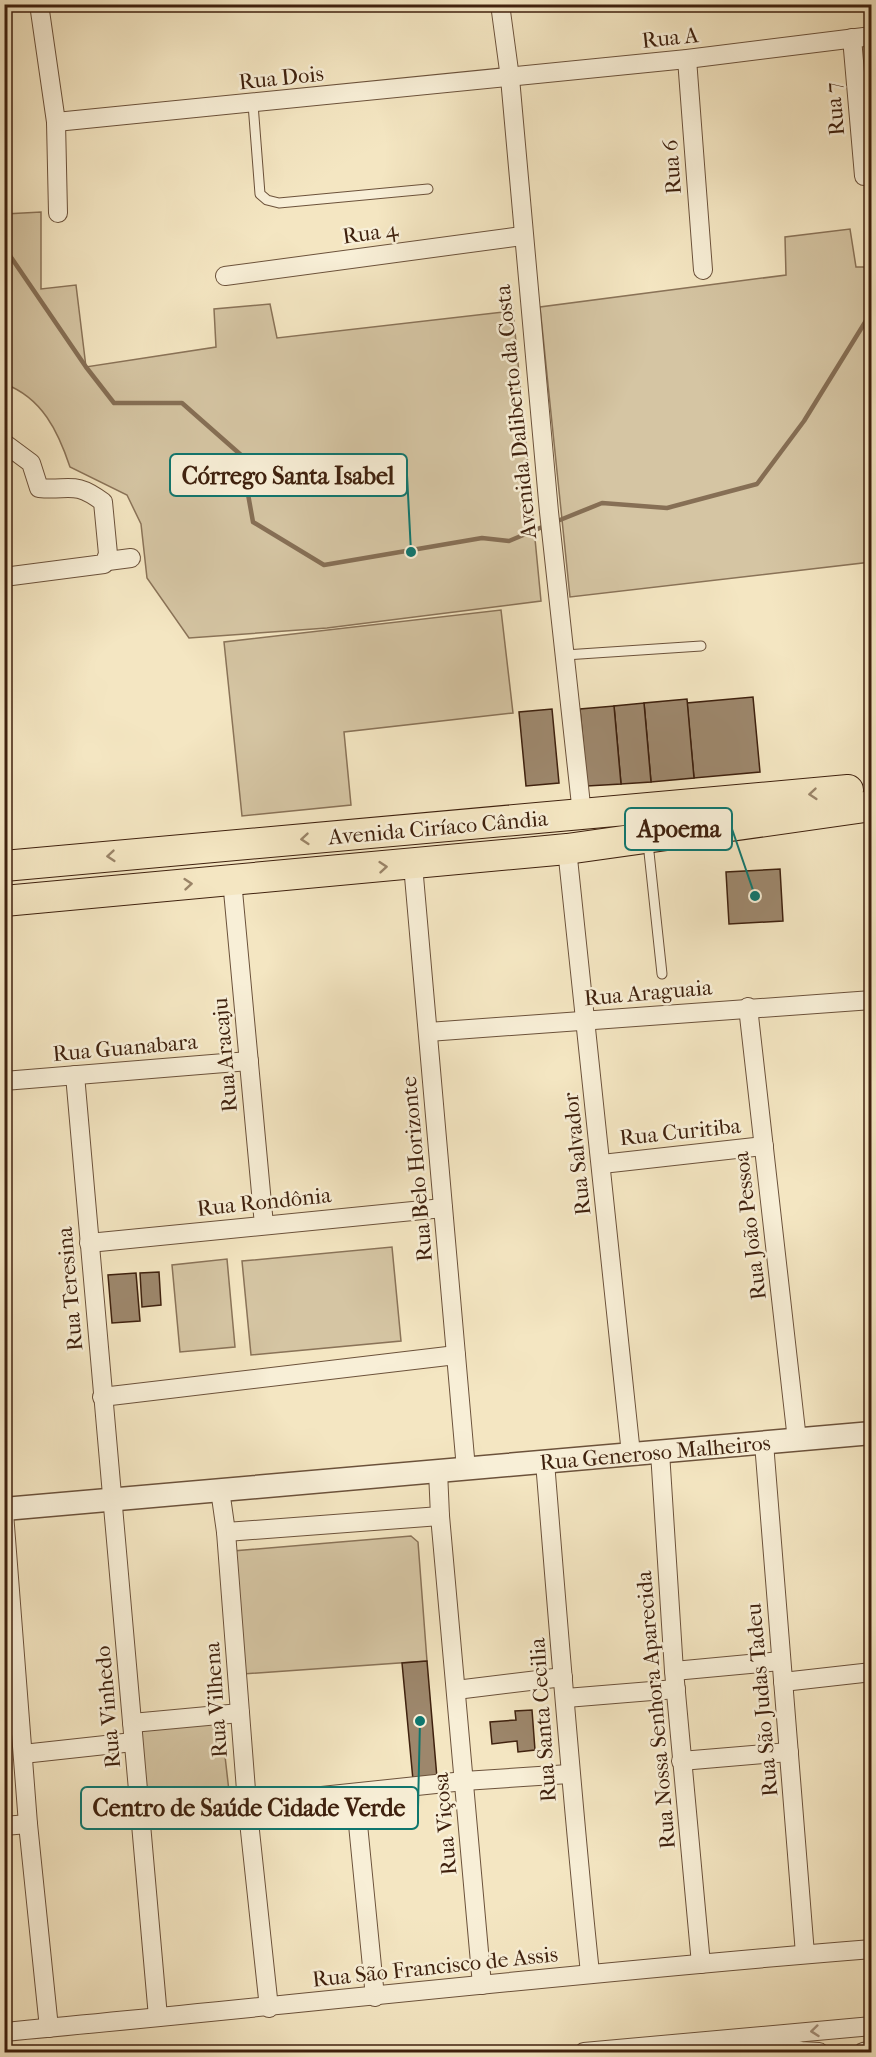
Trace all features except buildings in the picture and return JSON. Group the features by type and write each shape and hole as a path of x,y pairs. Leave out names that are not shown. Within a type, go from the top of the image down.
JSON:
{"highway":[{"name":"Avenida Ciríaco Cândia","path":"4,866 872,788"},
{"path":"602,844 872,806"},
{"path":"602,844 713,842 872,827"},
{"name":"Avenida Ciríaco Cândia","path":"4,901 413,865 602,844"}],"street":[{"path":"39,4 56,122 58,213"},
{"name":"Avenida Daliberto da Costa","path":"500,4 510,78 522,236 582,814"},
{"name":"Rua A","path":"510,78 872,36"},
{"name":"Rua 7","path":"852,38 864,176"},
{"name":"Rua 6","path":"687,59 703,270"},
{"name":"Rua Dois","path":"56,122 510,78"},
{"name":"Rua 4","path":"225,276 522,236"},
{"path":"4,443 32,463 39,488 70,486 94,494 103,502 108,561"},
{"path":"4,577 104,564 108,561 131,558"},
{"name":"Rua Salvador","path":"567,849 631,1454"},
{"name":"Rua Belo Horizonte","path":"413,865 466,1469"},
{"name":"Rua Aracaju","path":"232,880 264,1225"},
{"name":"Rua Araguaia","path":"428,1032 748,1007 872,1000"},
{"name":"Rua João Pessoa","path":"748,1007 797,1440"},
{"name":"Rua Guanabara","path":"4,1081 249,1061"},
{"name":"Rua Teresina","path":"75,1075 112,1500"},
{"name":"Rua Curitiba","path":"602,1164 764,1146"},
{"name":"Rua Rondônia","path":"89,1243 443,1208"},
{"path":"102,1397 456,1355"},
{"name":"Rua Generoso Malheiros","path":"4,1511 872,1433"},
{"name":"Rua São Judas Tadeu","path":"764,1443 806,1954"},
{"name":"Rua Nossa Senhora Aparecida","path":"660,1452 681,1761 701,1964"},
{"name":"Rua Santa Cecilia","path":"545,1462 566,1698 569,1774 590,1973"},
{"path":"220,1490 226,1532 440,1516 438,1471"},
{"name":"Rua Vinhedo","path":"112,1500 158,2018"},
{"path":"4,1511 13,1732 23,1754 49,2028"},
{"name":"Rua Viçosa","path":"440,1516 482,1985"},
{"name":"Rua Vilhena","path":"226,1532 247,1803 269,2008"},
{"path":"674,1671 781,1661"},
{"path":"783,1682 872,1672"},
{"path":"456,1690 563,1677"},
{"path":"566,1698 676,1689"},
{"path":"132,1723 240,1713"},
{"path":"23,1754 133,1742"},
{"path":"681,1761 789,1752"},
{"path":"141,1815 464,1781 569,1774"},
{"path":"355,1794 375,1997"},
{"path":"4,1826 28,1824"},
{"name":"Rua São Francisco de Assis","path":"4,2032 269,2008 590,1973 872,1949"},
{"path":"584,2052 872,2026"},
{"path":"759,2037 771,2052"},
{"path":"759,2037 801,2050 819,2052"},
{"path":"863,2052 872,2050"}],"lane":[{"path":"253,104 260,194 267,200 279,203 428,189"},
{"path":"565,655 701,646"},
{"path":"648,843 662,974"}],"shaded area":[{"path":"41,212 41,289 76,285 86,367 216,347 214,309 270,304 277,338 513,311 541,601 327,628 189,638 147,578 141,524 127,495 70,467 47,417 29,398 5,384 5,214"},
{"path":"850,229 856,267 871,267 871,562 570,597 540,307 786,275 785,237"},
{"path":"501,610 513,713 344,732 351,805 242,816 224,642"},
{"path":"392,1247 401,1341 251,1355 242,1261"},
{"path":"227,1259 235,1347 180,1352 172,1265"},
{"path":"411,1536 418,1542 427,1661 243,1674 233,1551"},
{"path":"221,1721 230,1800 142,1809 139,1729"},
{"path":"4,1758 12,1824 4,1825"},
{"path":"759,2044 766,2052 629,2052"}],"waterway":[{"path":"4,247 86,367 114,403 182,403 241,455 253,522 324,565 482,538 509,541 547,525"},
{"path":"555,522 602,503 667,508 757,484 804,421 872,311"}],"place":[{"name":"Córrego Santa Isabel","path":"411,552"},
{"name":"Apoema","path":"755,896"},
{"name":"Centro de Saúde Cidade Verde","path":"420,1721"}]}
